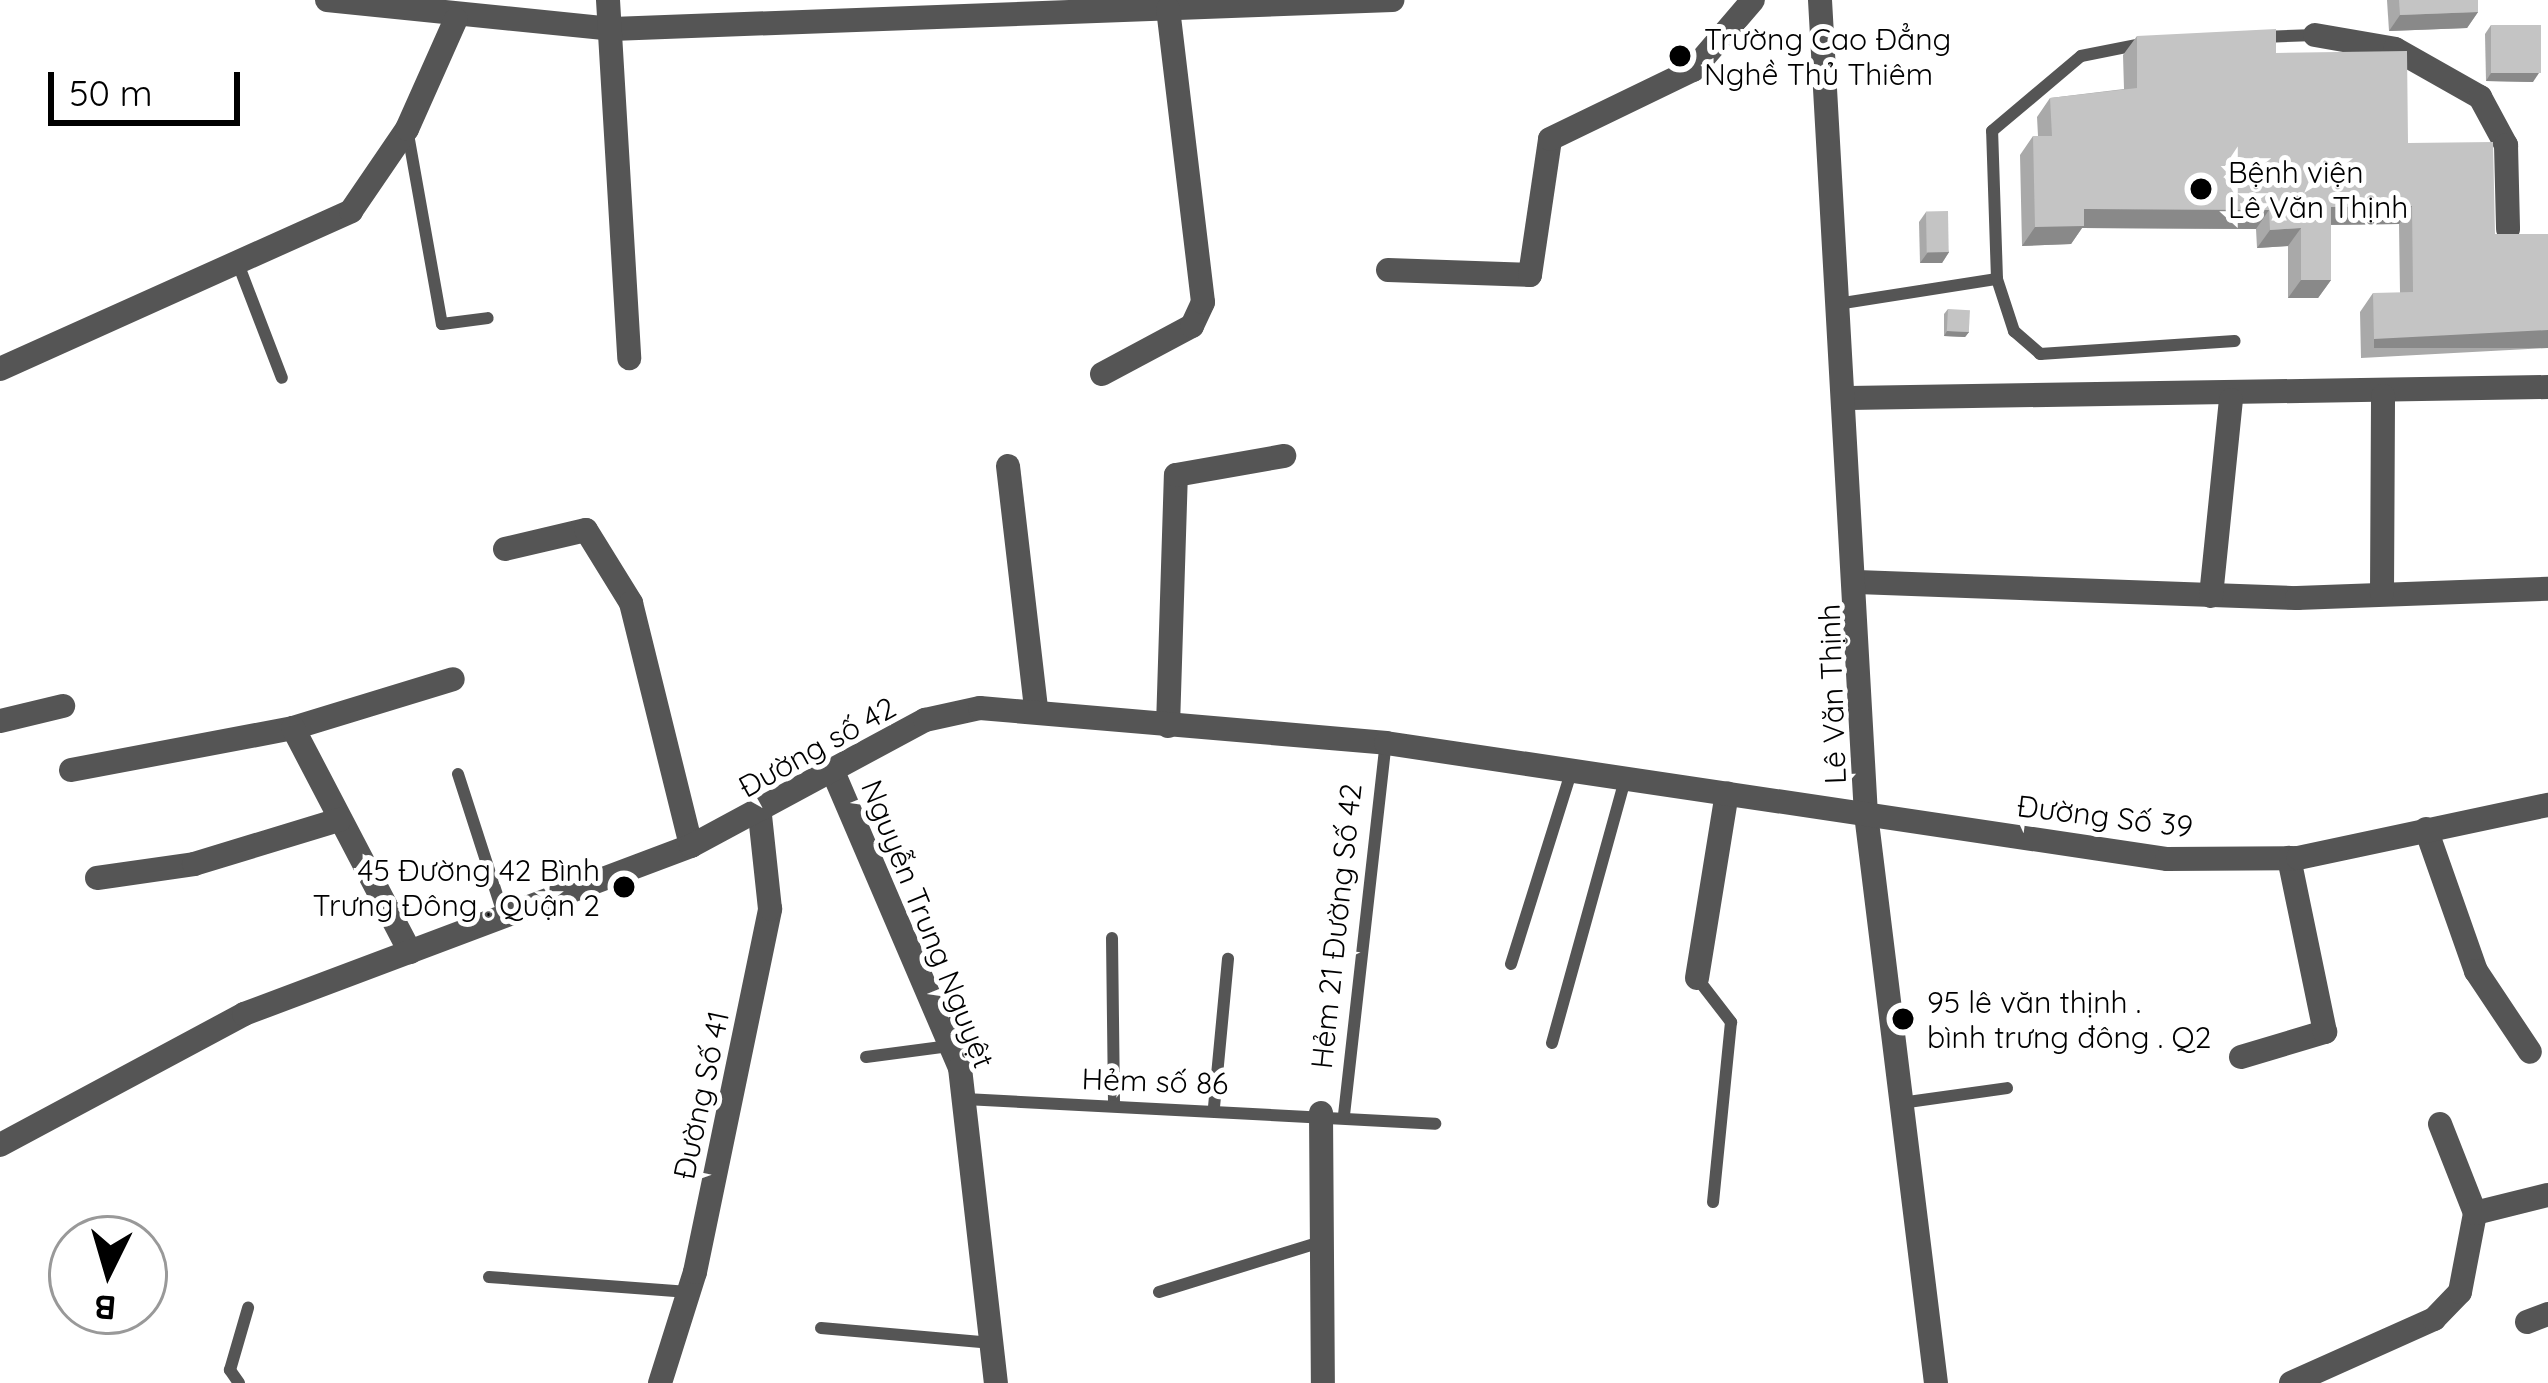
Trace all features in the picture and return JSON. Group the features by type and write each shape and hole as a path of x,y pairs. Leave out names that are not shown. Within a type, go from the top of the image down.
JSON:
{"street":[{"path":"327,0 456,19 503,11 612,29 1056,2 1168,9 1392,0"},
{"path":"608,0 629,358"},
{"path":"1388,270 1530,275 1550,139 1693,70 1753,0"},
{"name":"Lê Văn Thịnh","path":"1820,0 1832,304 1849,398 1866,814 1908,1102 1936,1383"},
{"path":"1102,374 1192,326 1203,302 1168,9"},
{"path":"0,369 351,211 407,129 456,19"},
{"path":"2315,35 2395,49 2480,97 2506,145 2508,230"},
{"path":"1849,398 2231,400 2548,387"},
{"path":"2382,593 2383,396"},
{"path":"2211,596 2231,400"},
{"path":"1168,726 1176,475 1284,456"},
{"path":"1008,466 1036,708"},
{"path":"505,549 586,530 632,603 691,846"},
{"path":"1858,582 2211,596 2548,590"},
{"path":"71,770 293,728 453,679"},
{"path":"0,721 63,706"},
{"name":"Đường số 42","path":"0,1145 244,1014 691,846 834,775 925,720 1036,708 1168,726 1386,743 1866,814"},
{"path":"293,728 410,952"},
{"name":"Nguyễn Trung Nguyệt","path":"834,775 950,1046 965,1100 996,1383"},
{"path":"1697,978 1727,793"},
{"name":"Đường Số 39","path":"1866,814 2167,859 2288,858 2548,806"},
{"name":"Đường Số 41","path":"660,1383 689,1292 770,908 760,814"},
{"path":"97,878 194,864 339,820"},
{"path":"2426,829 2476,971 2530,1052"},
{"path":"2241,1057 2325,1032 2288,858"},
{"name":"Hẻm 21 Đường Số 42","path":"1322,1383 1322,1242 1333,1114"},
{"path":"2291,1383 2434,1319 2460,1292 2475,1213 2440,1124"},
{"path":"2475,1213 2548,1195"}],"lane":[{"path":"2245,38 2315,35"},
{"path":"2174,41 2103,45 1992,130 1997,279 2014,331 2040,354 2235,341"},
{"path":"407,129 442,324 488,318"},
{"path":"236,260 282,378"},
{"path":"1832,304 1997,279"},
{"name":"Hẻm 21 Đường Số 42","path":"1333,1114 1386,743"},
{"path":"1511,964 1570,772"},
{"path":"458,775 504,916"},
{"path":"1552,1043 1625,781"},
{"path":"1112,938 1114,1103"},
{"path":"1214,1107 1228,959"},
{"path":"1697,978 1731,1022 1713,1202"},
{"path":"866,1057 950,1046"},
{"path":"1908,1102 2007,1088"},
{"name":"Hẻm số 86","path":"965,1100 1214,1107 1435,1124"},
{"path":"1159,1292 1322,1242"},
{"path":"489,1277 689,1292"},
{"path":"239,1383 230,1370 248,1308"},
{"path":"820,1328 994,1343"}],"building":[{"path":"2399,0 2478,0 2478,12 2400,15"},
{"path":"2491,25 2541,25 2541,73 2491,73"},
{"path":"2276,29 2276,53 2407,51 2408,143 2493,142 2495,234 2548,234 2548,330 2374,339 2373,293 2413,292 2412,206 2331,207 2331,280 2301,280 2301,228 2270,230 2269,210 2084,209 2084,226 2035,227 2033,136 2052,136 2050,98 2137,88 2137,36"},
{"path":"1926,211 1948,211 1949,252 1927,252"},
{"path":"1948,309 1970,310 1969,332 1947,331"}],"place":[{"name":"Trường Cao Đẳng Nghề Thủ Thiêm","path":"1680,56"},
{"name":"Bệnh viện Lê Văn Thịnh","path":"2201,189"},
{"name":"45 Đường 42 Bình Trưng Đông . Quận 2","path":"624,887"},
{"name":"95 lê văn thịnh . bình trưng đông . Q2","path":"1903,1019"}]}
